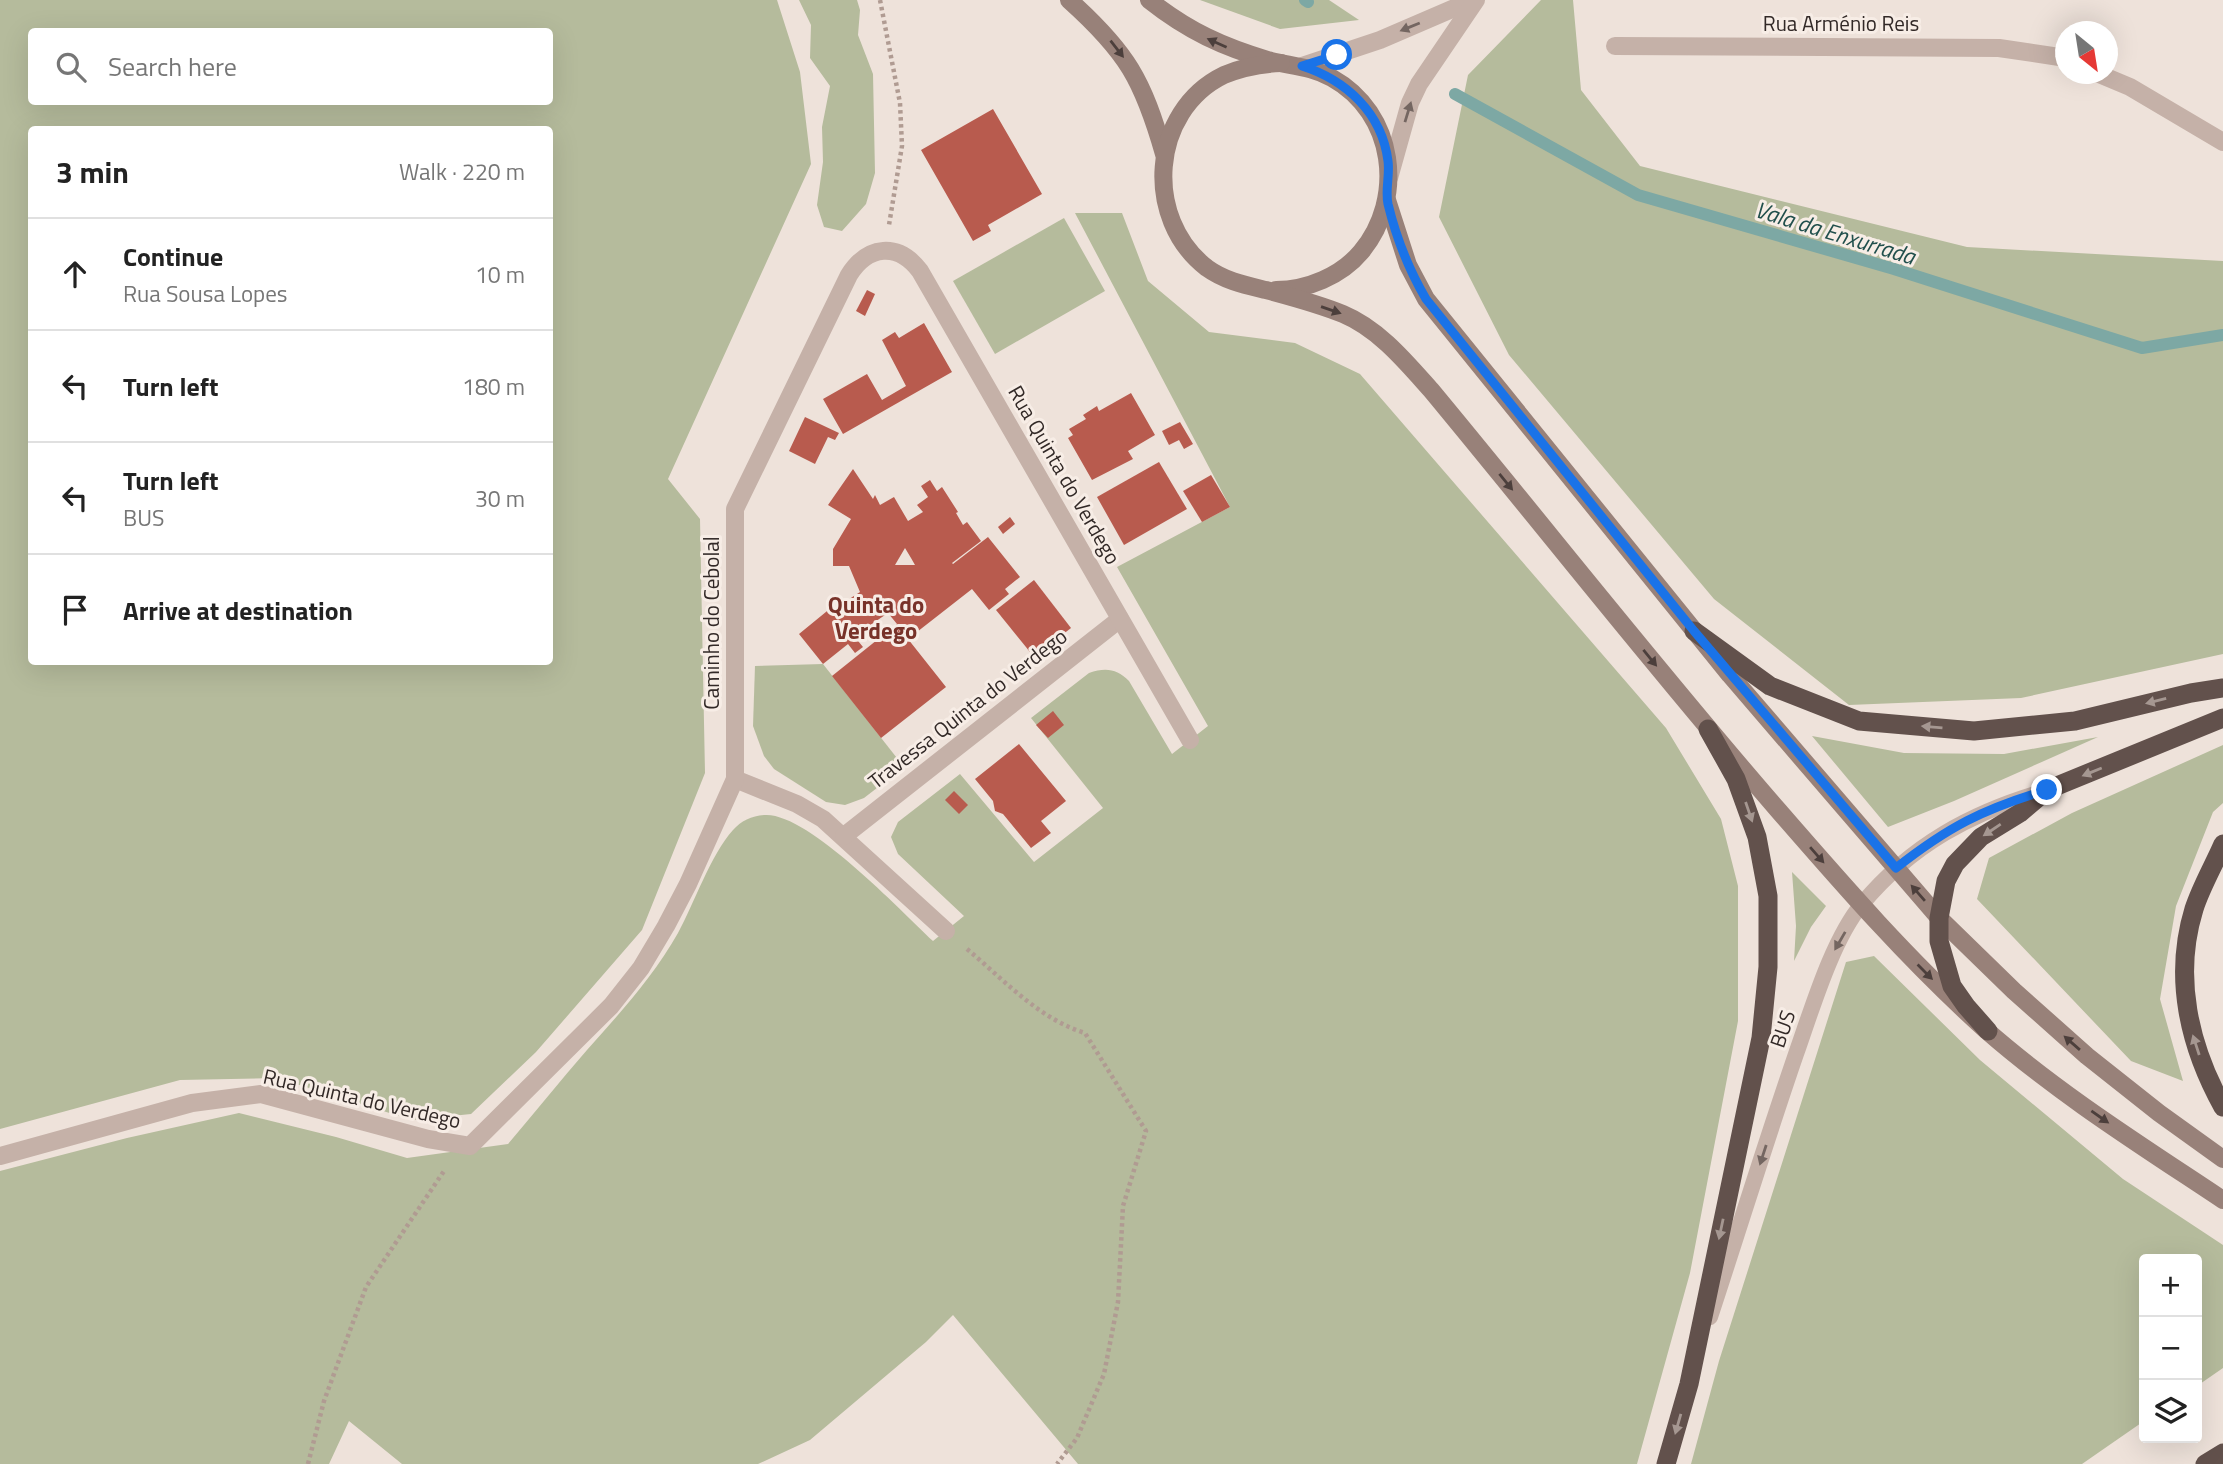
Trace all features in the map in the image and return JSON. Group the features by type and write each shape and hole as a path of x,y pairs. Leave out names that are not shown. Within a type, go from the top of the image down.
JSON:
{"highway":[{"path":"1694,631 1770,686 1859,721 1987,730 2075,721 2223,688"},
{"path":"1988,1031 1966,1006 1947,975 1939,940 1946,881 1955,864 1966,850 2047,790 2223,718"},
{"path":"1666,1464 1689,1384 1761,1038 1768,967 1768,896 1757,837 1736,779 1708,729"},
{"path":"2223,844 2194,907 2186,944 2185,995 2192,1034 2206,1077 2223,1107"},
{"path":"2205,1464 2223,1453"}],"main road":[{"path":"1069,0 1099,27 1128,62 1150,106 1164,155"},
{"path":"1149,0 1211,41 1235,51 1282,64"},
{"path":"1266,290 1306,286 1343,268 1371,238 1381,220 1387,200 1389,178 1385,144 1366,107 1334,79 1302,66 1261,64 1223,76 1206,87 1179,117 1164,155 1162,176 1169,217 1178,236 1207,268 1235,282 1344,314 1388,344 1431,390 1708,729 1861,905 1928,975 1988,1031 2073,1098 2223,1200"},
{"path":"1387,200 1408,265 1426,299 1694,631 1896,868 1940,918 2014,991 2087,1056 2223,1159"}],"street":[{"path":"1302,66 1380,40 1474,0"},
{"path":"1389,178 1410,103 1419,84 1474,0"},
{"name":"Rua Arménio Reis","path":"1615,46 1999,48 2055,56"},
{"path":"2118,82 2223,142"},
{"name":"Rua Quinta do Verdego","path":"884,250 899,252 911,260 920,271 1190,740"},
{"name":"Caminho do Cebolal","path":"735,779 735,509 849,275 857,262 869,254 884,250"},
{"name":"Travessa Quinta do Verdego","path":"844,835 1120,619"},
{"path":"470,1146 611,1006 640,968 688,884 735,779 797,804 823,818 946,930"},
{"name":"Rua Quinta do Verdego","path":"0,1156 192,1103 261,1094 428,1139 470,1146"}],"lane":[{"name":"BUS","path":"1689,1384 1808,1021 1833,954 1861,905 1896,868 1963,821 2047,790"}],"path":[{"path":"880,0 899,91 901,135 895,200 884,250"},
{"path":"946,930 1034,1006 1064,1027 1085,1033 1146,1131 1123,1206 1118,1302 1104,1374 1077,1438 1057,1464"},
{"path":"308,1464 324,1401 366,1287 452,1158 470,1146"}],"green space":[{"path":"0,0 777,0 800,72 811,164 668,479 700,519 705,773 642,930 536,1052 471,1114 412,1120 277,1078 180,1080 0,1129"},
{"path":"799,0 857,0 860,10 858,35 873,74 875,173 866,204 842,231 824,227 817,205 823,162 822,127 830,86 810,58 811,25"},
{"path":"1200,0 1329,0 1359,20 1280,29"},
{"path":"1541,0 1573,0 1581,90 1640,166 1967,247 2223,261 2223,654 2021,698 1849,705 1714,599 1509,355 1439,217 1468,75"},
{"path":"1075,213 1122,213 1148,281 1209,332 1295,343 1360,374 1666,728 1721,819 1738,886 1738,1021 1690,1273 1637,1464 1078,1464 953,1315 926,1342 810,1440 758,1464 402,1464 349,1421 329,1464 0,1464 0,1171 127,1138 239,1113 407,1158 508,1144 658,965 678,933 717,852 733,830 744,821 766,815 784,819 806,830 853,866 933,941 964,916 898,854 891,837 898,822 960,774 1034,862 1103,808 1031,718 1089,673 1106,670 1116,672 1129,681 1172,754 1208,726 1117,567 1230,507"},
{"path":"1064,218 1105,291 995,354 953,281"},
{"path":"823,664 904,767 864,798 845,805 826,802 774,769 764,756 753,726 755,666"},
{"path":"1812,736 1904,753 2004,754 2098,737 1954,801 1888,827"},
{"path":"2223,745 2223,803 2213,812 2176,906 2160,999 2183,1081 2131,1061 1977,899 1989,858 2072,813"},
{"path":"1792,872 1826,906 1811,927 1794,961 1796,926"},
{"path":"1874,956 1980,1060 2123,1179 2223,1245 2223,1368 2202,1383 2202,1254 2139,1254 2139,1424 2082,1464 1691,1464 1719,1361 1846,962"}],"building":[{"path":"993,109 1042,194 988,225 991,231 973,241 921,150"},
{"path":"867,290 875,294 865,316 856,311"},
{"path":"924,323 952,372 843,434 823,399 867,374 882,400 906,386 882,340 895,332 899,338"},
{"path":"1131,393 1155,435 1128,451 1133,459 1092,480 1068,438 1073,435 1069,429 1086,419 1083,415 1097,406 1099,411"},
{"path":"805,417 839,433 835,440 828,437 815,464 789,451"},
{"path":"1180,422 1193,444 1184,449 1179,440 1169,445 1162,431"},
{"path":"1159,462 1187,509 1124,545 1097,497"},
{"path":"853,469 873,499 875,495 880,505 894,497 908,521 923,512 917,505 928,497 921,486 930,480 937,491 942,487 963,525 967,522 981,541 952,563 988,537 1020,577 1005,589 1009,594 989,610 972,589 908,639 946,687 881,738 832,676 897,624 888,613 854,636 863,647 855,653 848,644 823,664 799,634 832,607 834,609 860,592 849,566 833,566 833,549 851,519 828,505","holes":["905,548 915,565 895,565"]},
{"path":"1211,475 1230,507 1202,522 1183,491"},
{"path":"1010,517 1015,524 1003,534 998,527"},
{"path":"1034,580 1071,628 1034,657 996,610"},
{"path":"1053,711 1064,725 1048,738 1036,725"},
{"path":"1019,744 1066,801 1041,821 1051,833 1031,848 1003,814 995,811 993,801 975,779"},
{"path":"954,791 968,805 959,814 945,800"}],"waterway":[{"name":"Vala da Enxurrada","path":"1455,94 1638,195 1894,269 2142,348 2223,335"}],"district":[{"name":"Quinta do Verdego","path":"876,618"}],"route":[{"path":"1337,55 1302,66 1319,71 1348,89 1360,100 1379,128 1388,161 1387,200 1402,250 1426,299 1694,631 1896,868 1963,821 1981,812 2047,790"}]}
